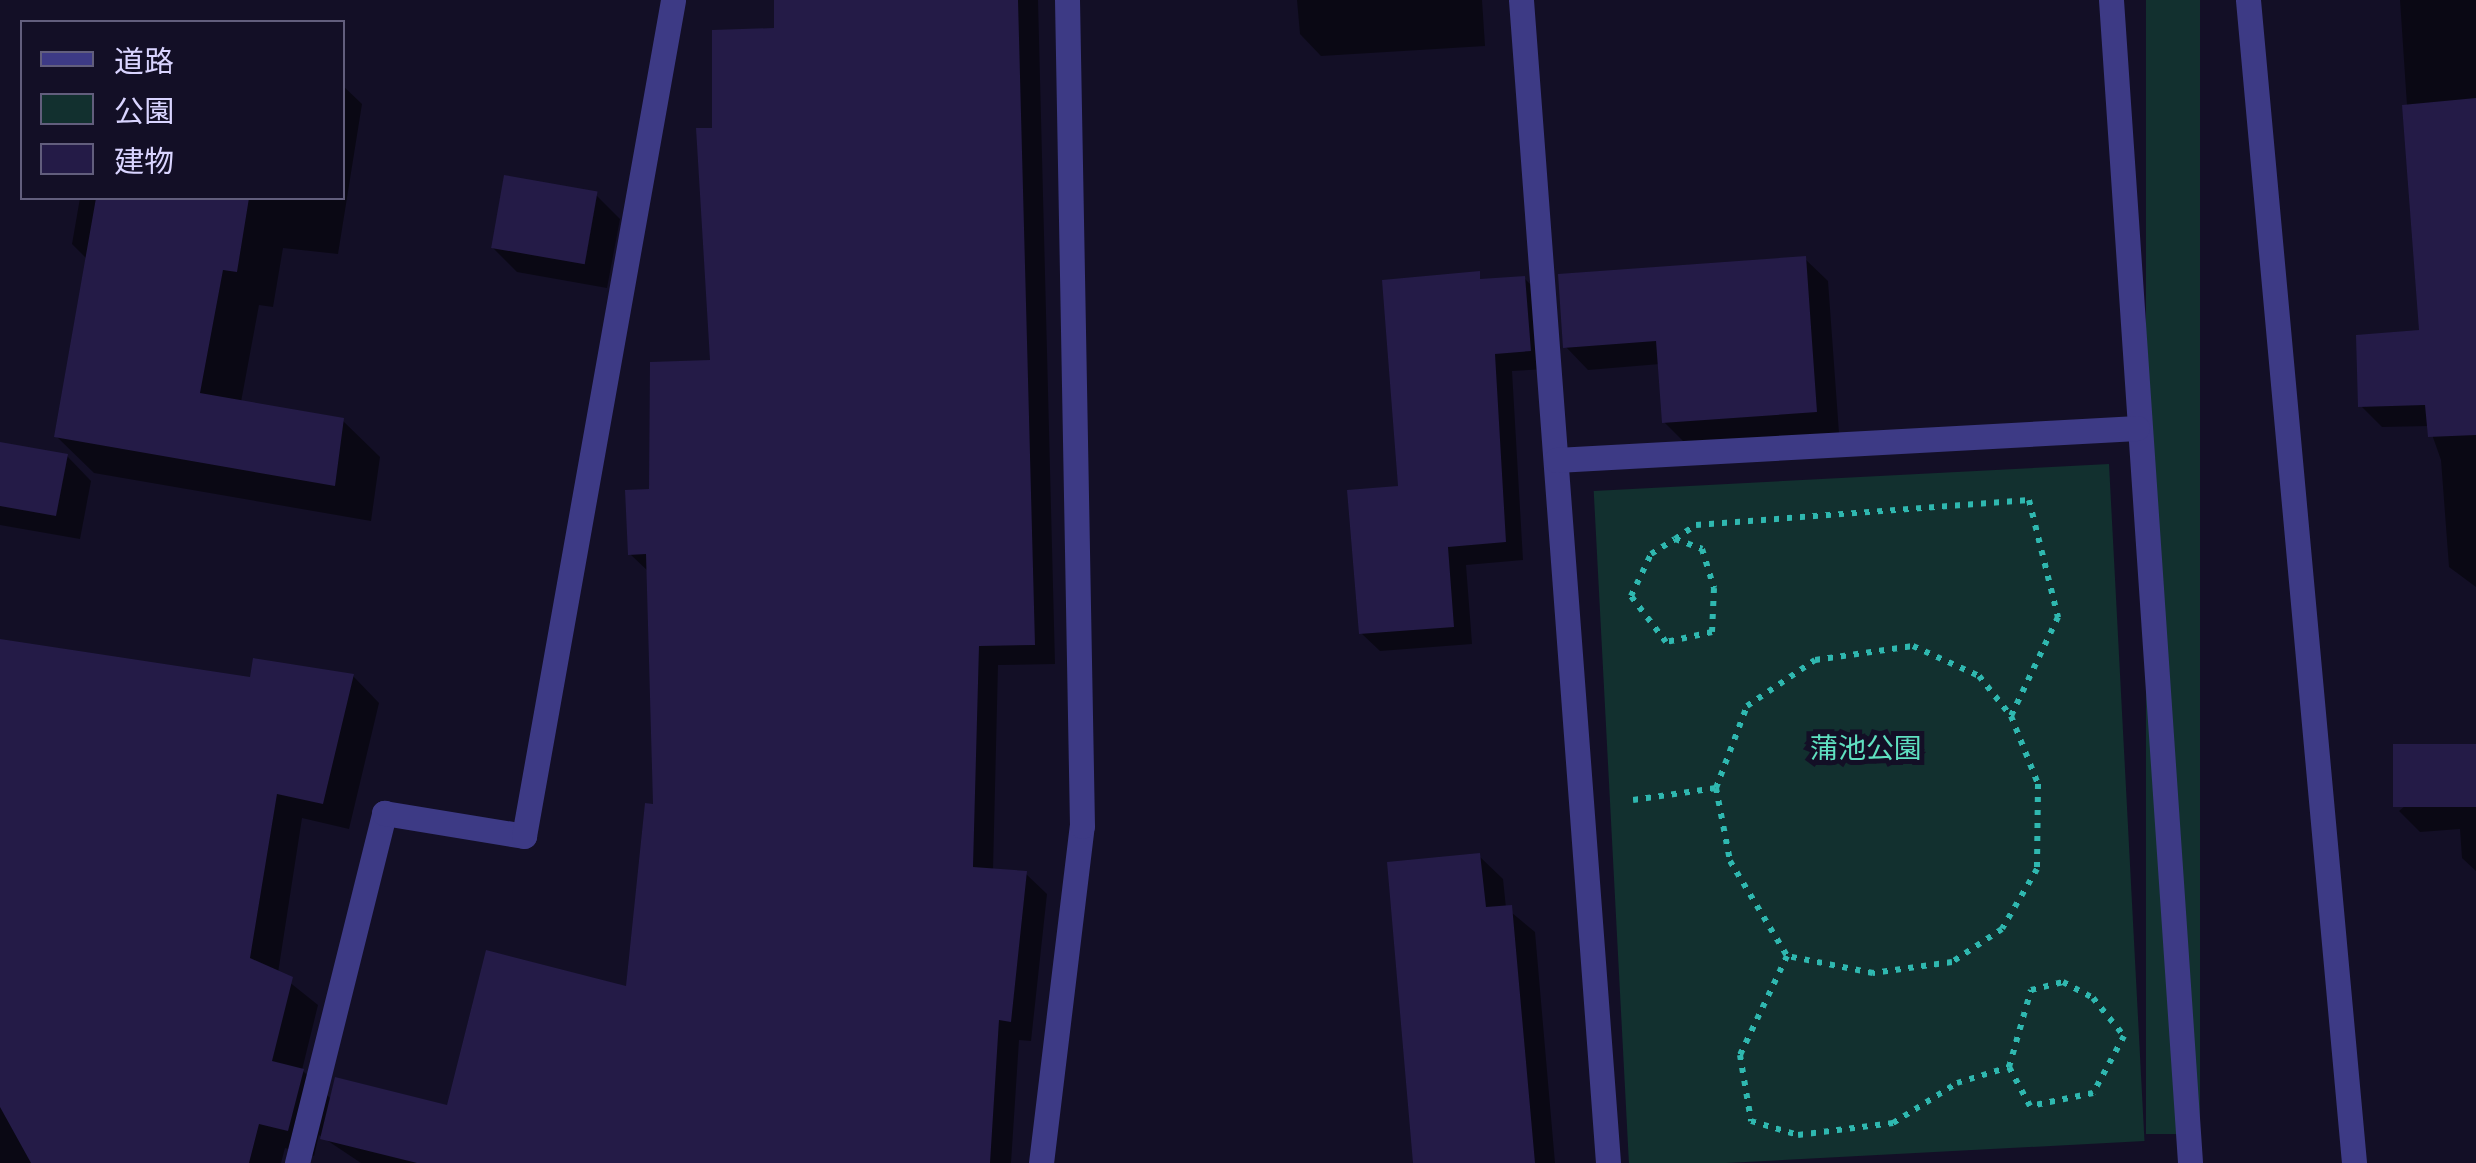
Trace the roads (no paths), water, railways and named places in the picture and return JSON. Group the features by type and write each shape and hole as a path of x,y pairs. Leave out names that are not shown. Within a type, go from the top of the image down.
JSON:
{"street":[{"path":"296,1163 384,813 524,836 673,0"},
{"path":"1041,1163 1082,826 1067,0"},
{"path":"1522,0 1608,1163"},
{"path":"2111,0 2137,428 2190,1163"},
{"path":"2248,0 2354,1163"},
{"path":"1556,460 2137,428"}],"park label":[{"name":"蒲池公園","path":"1866,749"}]}
